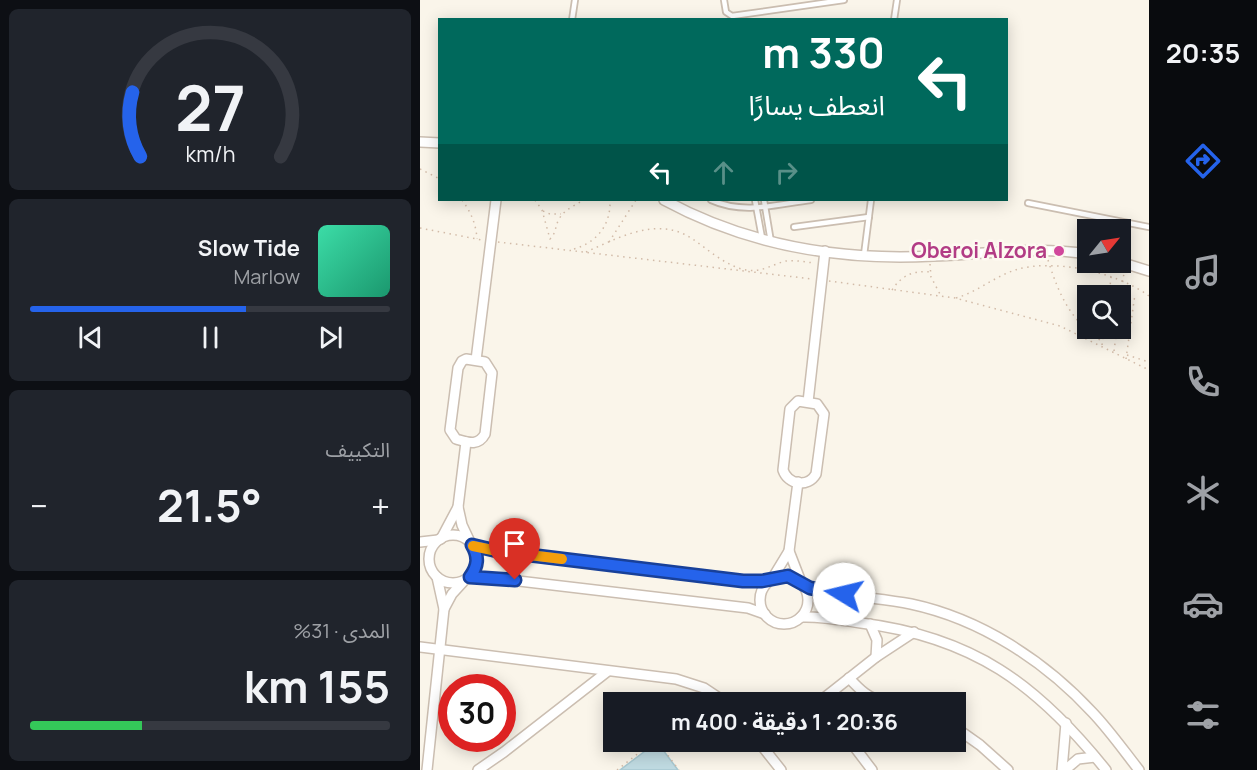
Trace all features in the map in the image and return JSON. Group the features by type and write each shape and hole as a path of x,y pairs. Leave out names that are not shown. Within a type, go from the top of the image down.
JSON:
{"street":[{"path":"420,141 438,143"},
{"path":"476,360 495,201"},
{"path":"666,201 713,224 767,241 825,251 864,255 930,256 1031,249 1077,253"},
{"path":"808,402 825,251"},
{"path":"1131,265 1149,271"},
{"path":"466,359 489,365 492,378 485,434 477,442 466,442 456,440 450,430 458,368 466,359"},
{"path":"798,401 817,404 824,414 814,478 808,483 798,482 790,480 784,474 784,454 791,405 798,401"},
{"path":"444,609 452,594 475,570 477,561 476,553 462,525 458,507 466,442"},
{"path":"789,551 807,593 808,602 801,617 796,621 782,624 769,619 765,614 761,605 761,596 764,587 772,580 789,551 798,482"},
{"path":"427,770 444,609 435,575 429,564 429,555 458,507"},
{"path":"420,542 456,535 471,543 497,551 743,581 772,580 788,576 818,590 912,604 943,613 1000,639 1051,673 1094,714 1139,770"},
{"path":"420,569 450,583 485,577 748,608 765,614"},
{"path":"801,617 870,624 914,632 965,650 1034,693 1066,723 1106,770"},
{"path":"870,624 877,640 876,657"},
{"path":"832,692 876,657 914,632"},
{"path":"420,647 685,681 710,692"},
{"path":"478,770 608,671"},
{"path":"849,678 863,692"},
{"path":"1064,770 1066,723"},
{"path":"966,735 1008,770"},
{"path":"769,752 781,770"},
{"path":"858,752 872,770"},
{"path":"1064,770 1078,759 1095,757"}],"lane":[{"path":"572,18 575,0"},
{"path":"724,0 726,12 732,16 844,0"},
{"path":"894,18 897,0"},
{"path":"714,201 737,208 756,208 792,201"},
{"path":"755,201 767,241"},
{"path":"764,201 767,241"},
{"path":"864,255 871,201"},
{"path":"1028,203 1149,227"},
{"path":"794,226 869,217"}],"path":[{"path":"420,169 438,178"},
{"path":"463,201 471,212 477,239"},
{"path":"536,201 542,210 550,239 563,213"},
{"path":"542,210 555,215 563,213 582,201"},
{"path":"573,250 591,242 604,228 610,210 610,201"},
{"path":"609,242 635,201"},
{"path":"420,228 490,241"},
{"path":"585,252 639,231 660,228 681,233 718,257 747,270 765,268 789,261 824,265"},
{"path":"930,256 930,272 942,297"},
{"path":"955,298 975,291 1012,271 1033,266 1074,269 1111,276 1149,296"},
{"path":"1050,266 1058,291 1070,312 1085,329 1102,342"},
{"path":"891,291 903,277 921,271 930,272"},
{"path":"1122,285 1123,273"},
{"path":"1110,285 1111,276"},
{"path":"1126,359 1135,294"},
{"path":"1102,339 1102,346"},
{"path":"1114,352 1116,339"},
{"path":"1127,356 1149,362"},
{"path":"617,770 641,752"},
{"path":"665,752 679,770"}],"water":[{"path":"644,752 664,752 678,770 620,770"}],"slow traffic":[{"path":"473,546 562,559"}],"place":[{"name":"Oberoi Alzora","path":"1059,251"}],"route":[{"path":"515,580 470,577 477,561 472,545 497,551 753,582 788,576 810,588 844,594"}]}
